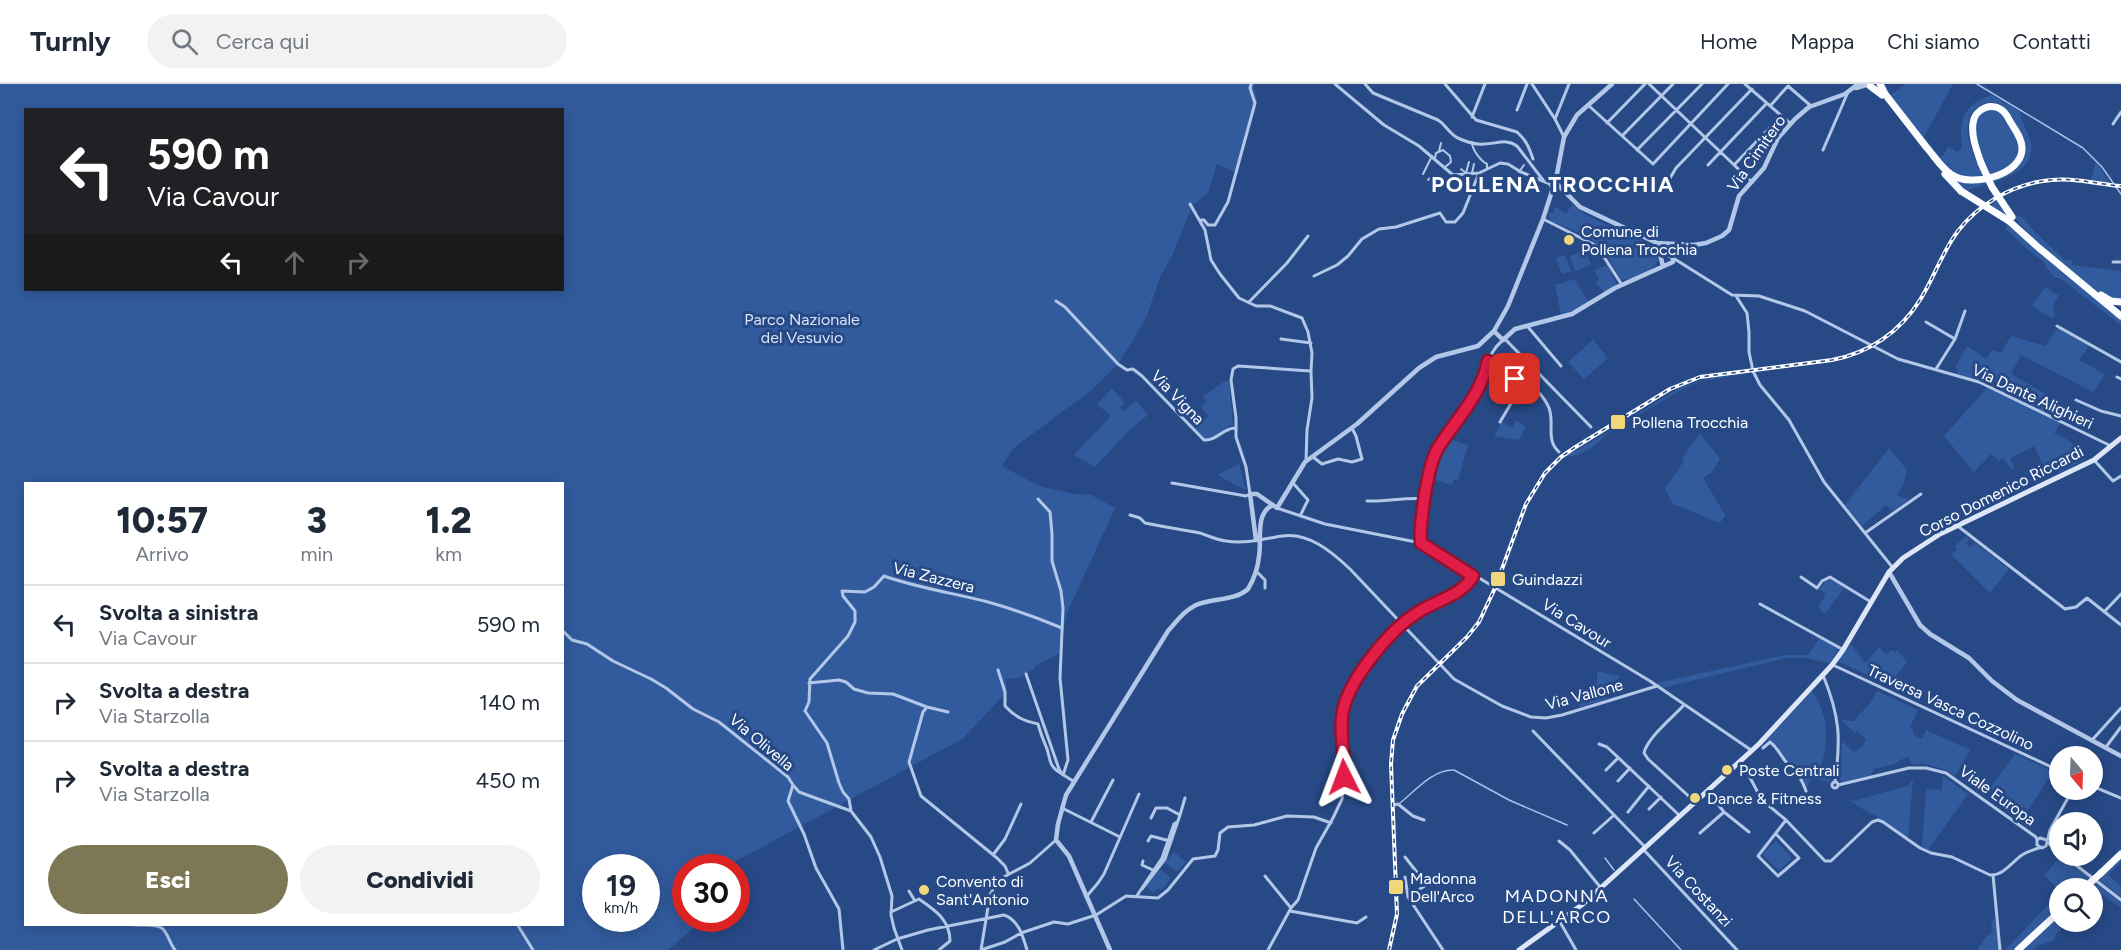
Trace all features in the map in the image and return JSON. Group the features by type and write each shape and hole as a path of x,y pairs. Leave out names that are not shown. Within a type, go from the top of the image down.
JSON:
{"highway":[{"path":"1871,85 1885,94 1938,162 1950,174 1963,180 1978,181 1992,176 2010,169 2020,158 2022,151 2020,137 2004,112 1990,106 1979,110 1974,116 1972,131 1981,163 1992,187 2010,219 2039,248 2121,314"},
{"path":"1871,85 1884,96 1954,186 2010,219 2121,314"},
{"path":"2083,282 2105,298 2121,302"},
{"path":"2095,878 2121,854"},
{"path":"2018,950 2049,921"}],"main road":[{"name":"Corso Domenico Riccardi","path":"1891,570 1929,540 2094,460 2121,438"},
{"path":"1519,950 1601,888 1679,814 1752,751 1832,665 1891,570"}],"street":[{"path":"1335,84 1384,125 1419,146 1453,174 1479,173 1500,163 1508,164 1519,172 1551,182"},
{"path":"1365,84 1373,93 1445,124 1456,138 1482,145 1503,141 1513,143 1551,182 1580,207 1659,243 1673,260 1622,285 1572,314 1515,329 1492,350 1485,373 1468,405 1436,453 1425,499 1421,543"},
{"path":"1445,84 1476,120 1516,132 1526,141 1533,159"},
{"path":"1472,117 1485,84"},
{"path":"1518,110 1527,84"},
{"path":"1532,84 1564,137"},
{"path":"1555,119 1569,84"},
{"path":"1258,540 1263,515 1267,508 1274,507 1293,483 1306,461 1352,428 1427,362 1436,357 1474,348 1483,343 1495,330 1508,306 1543,219 1564,137 1578,115 1612,84"},
{"path":"1607,123 1647,84 1662,95 1752,182"},
{"path":"1622,136 1673,84"},
{"path":"1637,150 1702,84"},
{"path":"1588,105 1653,164 1728,84"},
{"path":"1745,84 1791,124"},
{"name":"Via Cimitero","path":"1851,90 1858,84"},
{"path":"1201,220 1204,219 1208,225 1215,225 1228,202 1255,103 1251,85"},
{"name":"Via Cimitero","path":"1659,243 1700,245 1725,234 1731,225 1739,196 1764,168 1778,138 1803,111 1851,90 1871,85"},
{"path":"1708,165 1788,86 1812,106"},
{"path":"1525,89 1537,92"},
{"path":"1666,185 1676,168 1752,89"},
{"path":"1823,150 1851,90"},
{"path":"2113,124 2121,112"},
{"path":"1734,165 1781,116"},
{"path":"1472,142 1473,149 1487,164 1487,169"},
{"path":"1422,174 1439,151 1441,143"},
{"path":"1439,151 1443,150 1452,160 1444,168"},
{"path":"1467,173 1469,162"},
{"path":"1472,173 1474,164"},
{"path":"1519,172 1524,165"},
{"path":"1461,169 1467,173"},
{"path":"1314,276 1337,265 1362,240 1379,229 1396,227 1440,213 1446,222 1455,222 1463,213 1479,173"},
{"path":"1428,180 1432,176 1447,182"},
{"path":"1190,204 1201,220 1209,252 1216,268 1239,298 1256,306 1270,306 1300,316 1311,343 1312,358 1312,398 1306,430 1306,461"},
{"path":"1543,219 1597,246 1622,285"},
{"path":"1249,302 1287,263 1308,236"},
{"path":"1659,243 1663,266"},
{"path":"1665,250 1672,244"},
{"name":"Via Dante Alighieri","path":"1673,260 1736,296 1759,296 1817,315 1832,327 1898,359 1979,382 2113,446"},
{"path":"2113,262 2121,262"},
{"path":"1736,296 1747,313 1749,352 1753,371 1760,385 1790,420 1820,476 1891,570 1920,625 1930,634 1969,658 1992,681 2017,700 2121,756"},
{"name":"Via Vigna","path":"1056,301 1065,307 1118,364 1127,370 1133,369 1142,376 1203,439 1210,440 1230,428 1236,428"},
{"path":"1936,369 1955,339 1965,310"},
{"path":"1926,322 1955,339"},
{"path":"1527,325 1561,366"},
{"path":"2057,326 2121,362"},
{"path":"1495,330 1592,427"},
{"path":"1281,339 1311,343"},
{"path":"1488,361 1501,371 1522,380"},
{"path":"1508,362 1522,380 1541,396 1548,408 1551,420 1550,438 1559,452"},
{"path":"1311,371 1238,366 1233,369 1231,380 1236,440 1246,467 1258,540 1259,557 1250,586 1244,593 1200,603 1180,616 1168,632 1073,781 1062,808 1056,840 1030,863 1008,873 994,886 985,918 981,950 1054,922 1068,924 1095,915 1126,896 1158,898 1168,890 1193,859 1215,856 1220,833 1228,827 1254,825 1287,816 1314,817 1331,823"},
{"path":"1500,422 1522,385 1522,380"},
{"path":"2076,400 2101,411 2121,416"},
{"path":"1313,457 1322,464 1338,459 1352,462 1362,459 1362,453 1352,428"},
{"path":"2094,460 2113,481 2121,476"},
{"path":"1172,483 1246,496 1257,494 1274,507"},
{"path":"1293,483 1308,500 1300,516"},
{"path":"1865,534 1921,494"},
{"path":"1038,499 1047,508 1051,519 1052,561 1062,598 1060,678 1068,760 1063,775"},
{"path":"1367,501 1425,499"},
{"name":"Via Cavour","path":"1274,507 1342,528 1421,543 1473,576 1512,596 1657,686 1752,751"},
{"name":"Via Vallone","path":"1130,515 1140,518 1145,523 1227,541 1258,540 1289,535 1298,535 1311,540 1339,558 1454,679 1502,706 1531,717 1546,718 1657,686"},
{"path":"1957,526 2065,609 2076,607 2086,598 2121,625"},
{"path":"1256,571 1265,580 1265,588"},
{"name":"Via Zazzera","path":"809,683 815,672 848,636 855,622 855,611 843,596 842,591 866,592 884,576 925,589 1009,609 1062,628"},
{"path":"1268,950 1298,900 1316,848 1331,823 1343,795 1345,760 1342,717 1348,698 1362,672 1402,623 1429,605 1463,589 1473,576"},
{"path":"1801,577 1817,588 1822,581 1830,577 1871,602"},
{"path":"2104,612 2121,594"},
{"path":"1760,604 1843,650"},
{"name":"Via Olivella","path":"564,632 572,640 587,644 613,661 651,679 693,709 730,729 788,777 793,785 788,801 804,834 816,868 838,909 843,950"},
{"name":"Traversa Vasca Cozzolino","path":"1832,665 2049,766"},
{"path":"998,670 1005,692 1005,706 1014,716 1038,724 1046,744 1049,761 1054,769 1073,781"},
{"path":"1026,674 1063,775"},
{"name":"Viale Europa","path":"1823,675 1839,727 1837,784 1909,768 1926,768 1946,773 2038,839 2030,851"},
{"path":"902,950 891,912 892,896 875,844 851,811 850,802 839,783 827,743 805,711 809,702 809,683 846,681 854,689 878,695 893,694 948,712"},
{"path":"1684,705 1652,740 1644,753 1694,801"},
{"path":"927,707 923,712 909,759 921,796 993,855 1005,866 1008,873"},
{"path":"2093,739 2121,708"},
{"path":"2106,747 2121,727"},
{"name":"Via Costanzi","path":"1533,730 1737,950"},
{"path":"1763,748 1770,742 1776,747 1786,764 1800,774 1806,791"},
{"path":"1599,744 1607,747 1679,814"},
{"path":"1606,770 1618,758"},
{"path":"1741,761 1762,800 1786,820 1825,861 1831,861 1872,822 1878,820 1920,848 1931,853 1952,857 1993,875 2001,873 2019,857 2042,847 2049,834"},
{"path":"1618,781 1630,768"},
{"path":"1091,822 1113,780"},
{"path":"793,785 799,792 851,811"},
{"path":"1628,812 1649,786"},
{"path":"1706,791 1724,812 1749,832"},
{"path":"2103,791 2121,798"},
{"path":"1086,897 1098,883 1139,794"},
{"path":"1649,809 1661,797"},
{"path":"1136,897 1167,852 1185,798"},
{"path":"993,855 1005,839 1021,804"},
{"path":"1394,806 1398,804 1413,816 1424,820"},
{"path":"1062,808 1120,837"},
{"path":"1151,818 1156,808 1167,808 1180,814"},
{"path":"1700,833 1724,812"},
{"path":"1594,833 1613,816"},
{"path":"1776,834 1799,858 1778,876 1758,856 1786,820"},
{"path":"2038,839 2049,831"},
{"path":"1148,841 1151,836 1170,841"},
{"path":"2038,839 2047,841"},
{"path":"2038,839 2042,847 2049,849"},
{"path":"1056,840 1067,852 1110,950"},
{"path":"1559,841 1570,850 1601,888"},
{"path":"1405,857 1427,885"},
{"path":"1143,861 1142,865 1155,871"},
{"path":"2077,866 2121,900"},
{"path":"1408,897 1441,875"},
{"path":"1993,875 2000,950"},
{"path":"1265,876 1290,910 1357,923 1366,917"},
{"path":"1405,877 1408,897 1443,950"},
{"path":"909,891 915,901"},
{"path":"891,912 919,898 932,907 949,927 950,941 939,950"},
{"path":"874,950 897,939 933,929 985,918 1008,916 1021,933 1027,950"},
{"path":"1560,921 1576,950"},
{"path":"135,926 159,926 175,950"},
{"path":"518,926 533,950"}],"green space":[{"name":"Parco Nazionale del Vesuvio","path":"0,84 1255,84 1253,86 1257,100 1237,173 1217,164 1208,193 1192,206 1172,256 1160,277 1146,318 1119,363 1093,389 1013,449 1002,466 1039,486 1074,494 1091,495 1115,508 1067,613 1062,652 1036,665 1021,677 1005,679 1006,693 962,739 749,854 672,854 672,932 689,932 668,950 0,950"},
{"path":"1881,84 1885,84 1891,95 1906,84 1953,84 1924,137 1940,157 1944,155 1948,146 1957,152 1962,148 1963,119 1973,104 1992,95 2020,112 2031,144 2031,155 2027,163 2010,176 1971,189 1966,193 1958,188 1947,175 1963,181 1981,181 2008,172 2017,166 2024,155 2024,143 2006,110 1993,102 1984,104 1972,112 1968,123 1970,143 1979,169 1984,168 1974,134 1975,117 1980,111 1994,108 2017,137 2020,148 2017,158 2001,171 1990,174 1966,176 1956,174 1947,170 1939,161 1886,95"},
{"path":"2096,162 2110,183 2091,180"},
{"path":"2003,197 2014,214 2022,217 2066,261 2072,260 2072,265 2121,271 2121,300 2103,296 2067,269 2013,216 2008,219 1988,207"},
{"path":"1573,204 1594,219 1652,245 1659,255 1658,261 1647,272 1626,280 1620,279 1606,254 1592,240 1549,220 1549,212 1553,214 1555,207 1566,213"},
{"path":"2007,224 2121,319 2121,325 2061,279 2054,277 2045,263 2006,229"},
{"path":"1585,250 1591,265 1575,271 1570,256"},
{"path":"1565,255 1571,271 1562,274 1556,258"},
{"path":"1607,265 1617,285 1605,293 1595,282 1599,279 1594,270"},
{"path":"1574,279 1589,303 1561,316 1555,285"},
{"path":"2044,286 2059,296 2053,305 2055,316 2051,318 2032,306 2045,289"},
{"path":"2058,328 2090,345 2079,360 2105,374 2093,392 2021,355 2011,374 2053,398 2045,412 1977,379 1957,374 1958,369 1955,368 1967,346 1986,359 1992,350 2001,353 2011,336 2045,346"},
{"path":"1593,340 1608,358 1584,379 1568,362"},
{"path":"1751,373 1703,381 1684,388 1605,435 1587,450 1566,456 1679,388 1711,378"},
{"path":"1225,381 1229,381 1233,425 1213,438 1204,439 1190,425 1194,422 1193,419 1201,415 1205,419 1209,416 1201,407 1206,402 1203,396"},
{"path":"1112,388 1125,403 1120,408 1123,412 1136,401 1148,415 1131,428 1095,467 1074,455 1111,416 1097,404"},
{"path":"1987,388 2061,422 2054,433 2077,447 2086,459 2059,473 2053,461 2043,465 2034,446 2010,458 2015,468 2012,470 2003,458 1999,461 1991,454 1974,472 1944,436"},
{"path":"1502,421 1512,428 1516,421 1526,426 1519,440 1494,436"},
{"path":"1700,433 1720,459 1711,473 1703,478 1725,515 1720,523 1673,504 1665,489"},
{"path":"1448,439 1468,445 1458,480 1454,479 1452,485 1432,479 1438,452"},
{"path":"1889,448 1907,470 1904,483 1897,495 1909,500 1892,511 1886,505 1862,526 1845,505"},
{"path":"1239,464 1246,490 1217,475"},
{"path":"1966,536 1969,539 1966,544 1970,548 1975,543 2009,569 1990,593 1951,554 1957,550 1955,546"},
{"path":"1827,580 1832,580 1844,588 1825,614 1818,607 1826,594 1819,589"},
{"path":"1820,637 1839,649 1830,663 1806,658 1786,658 1662,688 1656,683 1784,655 1808,655"},
{"path":"1851,644 1865,663 1879,647 1886,655 1892,650 1894,652 1897,650 1907,662 1889,685 1837,661"},
{"path":"1597,671 1620,676 1607,696 1609,698 1580,707 1577,703 1597,683"},
{"path":"1812,691 1822,711 1826,730 1825,751 1819,772 1826,775 1830,769 1833,770 1830,782 1812,778 1808,784 1809,790 1801,775 1786,762 1777,746 1767,740"},
{"path":"1877,691 1918,710 1910,727 1914,732 1913,735 1922,739 1926,730 1970,750 1955,776 1933,766 1912,765 1909,757 1895,764 1874,769 1871,775 1843,782 1840,780 1842,741 1854,752 1863,746 1866,739 1857,731 1855,733 1841,720 1854,721"},
{"path":"2015,754 2049,769 2049,778 2025,814 1990,788"},
{"path":"1943,776 1968,794 1928,850 1922,847 1926,789 1942,790"},
{"path":"1913,780 1908,838 1846,798 1853,801 1907,786"},
{"path":"1776,841 1792,858 1779,871 1762,854"},
{"path":"1174,852 1186,862 1177,872 1165,862"},
{"path":"2121,858 2121,862 2108,875 2121,886 2121,897 2103,883 2103,878 2099,878"},
{"path":"2052,866 2074,866 2091,878 2049,880 2045,875"},
{"path":"1160,869 1171,878 1161,890 1158,888 1154,893 1146,887"},
{"path":"2103,888 2121,903 2121,908 2103,896"},
{"path":"2049,904 2049,917 2014,950 2005,950"},
{"path":"1995,918 2000,950 1977,950 1993,931 1991,923"},
{"path":"2049,924 2049,932 2058,932 2054,940 2037,946 2033,950 2021,950"}],"waterway":[{"path":"1977,84 2083,148 2102,167 2121,194"},
{"path":"1400,803 1432,777 1454,770 1509,800 1567,825"},
{"path":"1605,858 1614,870"},
{"path":"1634,899 1681,950"}],"railway":[{"path":"1389,950 1397,914 1391,764 1393,740 1402,714 1417,686 1467,637 1479,622 1495,588 1526,504 1545,473 1574,448 1670,389 1700,377 1832,360 1846,357 1871,346 1893,331 1912,311 1958,231 1985,205 2007,192 2019,187 2053,180 2121,186"}],"place":[{"name":"Comune di Pollena Trocchia","path":"1569,240"},
{"name":"Pollena Trocchia","path":"1618,422"},
{"name":"Guindazzi","path":"1498,579"},
{"name":"Poste Centrali","path":"1727,770"},
{"name":"Dance & Fitness","path":"1695,798"},
{"name":"Madonna Dell'Arco","path":"1396,887"},
{"name":"Convento di Sant'Antonio","path":"924,890"}],"district":[{"name":"POLLENA TROCCHIA","path":"1553,184"},
{"name":"MADONNA DELL'ARCO","path":"1557,906"}],"route":[{"path":"1344,777 1342,716 1356,682 1402,623 1429,605 1463,589 1473,576 1421,543 1420,540 1425,499 1434,457 1468,405 1485,373 1488,361 1515,379"}]}
